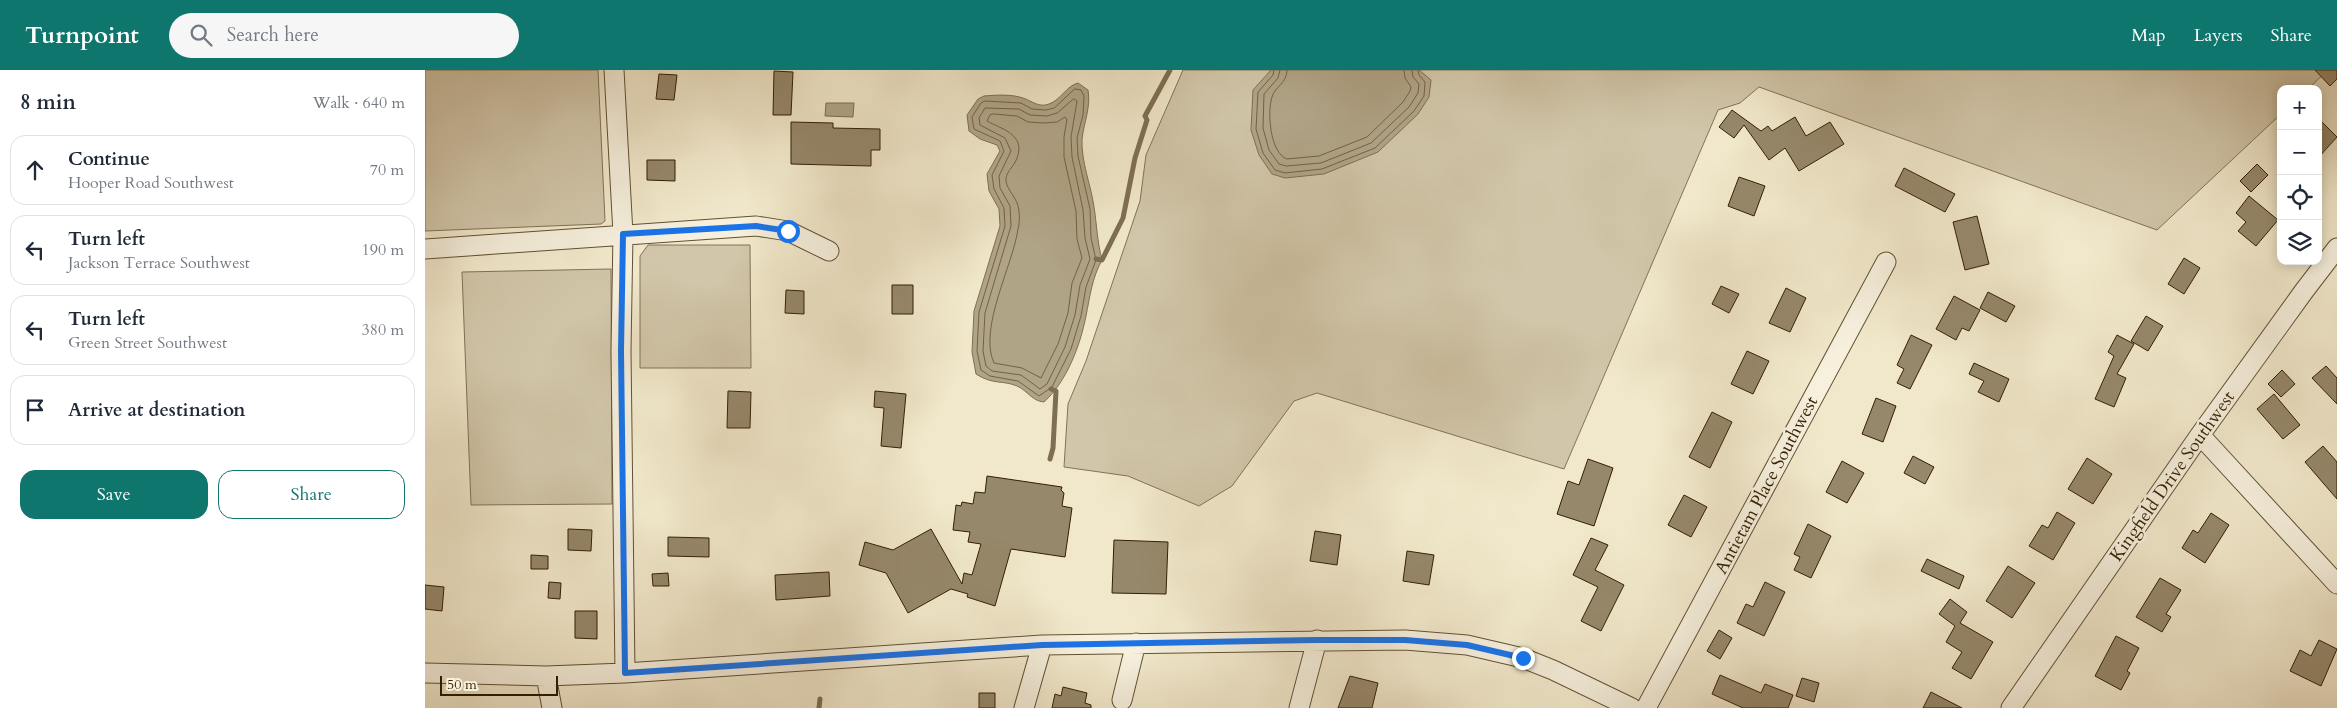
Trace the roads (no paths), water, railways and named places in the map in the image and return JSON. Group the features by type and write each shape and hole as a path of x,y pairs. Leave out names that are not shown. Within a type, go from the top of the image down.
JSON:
{"street":[{"path":"614,70 623,234 621,351 625,673"},
{"path":"425,249 756,226 788,231 829,251"},
{"name":"Kingfield Drive Southwest","path":"2011,708 2200,435 2303,291 2337,248"},
{"name":"Antietam Place Southwest","path":"1646,708 1886,262"},
{"path":"2200,435 2337,584"},
{"path":"1299,708 1317,640"},
{"path":"425,673 547,682 625,673 1042,645 1405,640 1467,645 1523,658 1553,670 1632,708"},
{"path":"1121,700 1136,644"},
{"path":"1024,708 1042,645"},
{"path":"539,708 547,682"},
{"path":"547,682 552,708"}],"water":[{"path":"1271,70 1419,70 1431,80 1429,97 1418,114 1378,152 1324,174 1285,178 1272,174 1259,155 1251,130 1253,90"},
{"path":"1078,83 1088,90 1089,96 1082,148 1093,199 1102,260 1090,294 1076,351 1066,373 1052,394 1044,402 1036,400 1017,386 988,380 976,374 972,352 974,311 1000,226 999,209 989,191 987,174 1000,151 997,145 980,139 969,131 967,115 978,99 984,96 1014,96 1039,105 1045,105 1053,102 1070,87"},
{"path":"826,103 854,103 853,117 825,116"}],"waterway":[{"path":"1096,259 1102,260 1123,218 1135,158 1147,120 1145,116 1170,70"},
{"path":"1050,459 1053,448 1056,391 1051,389"},
{"path":"819,708 820,699"}]}
